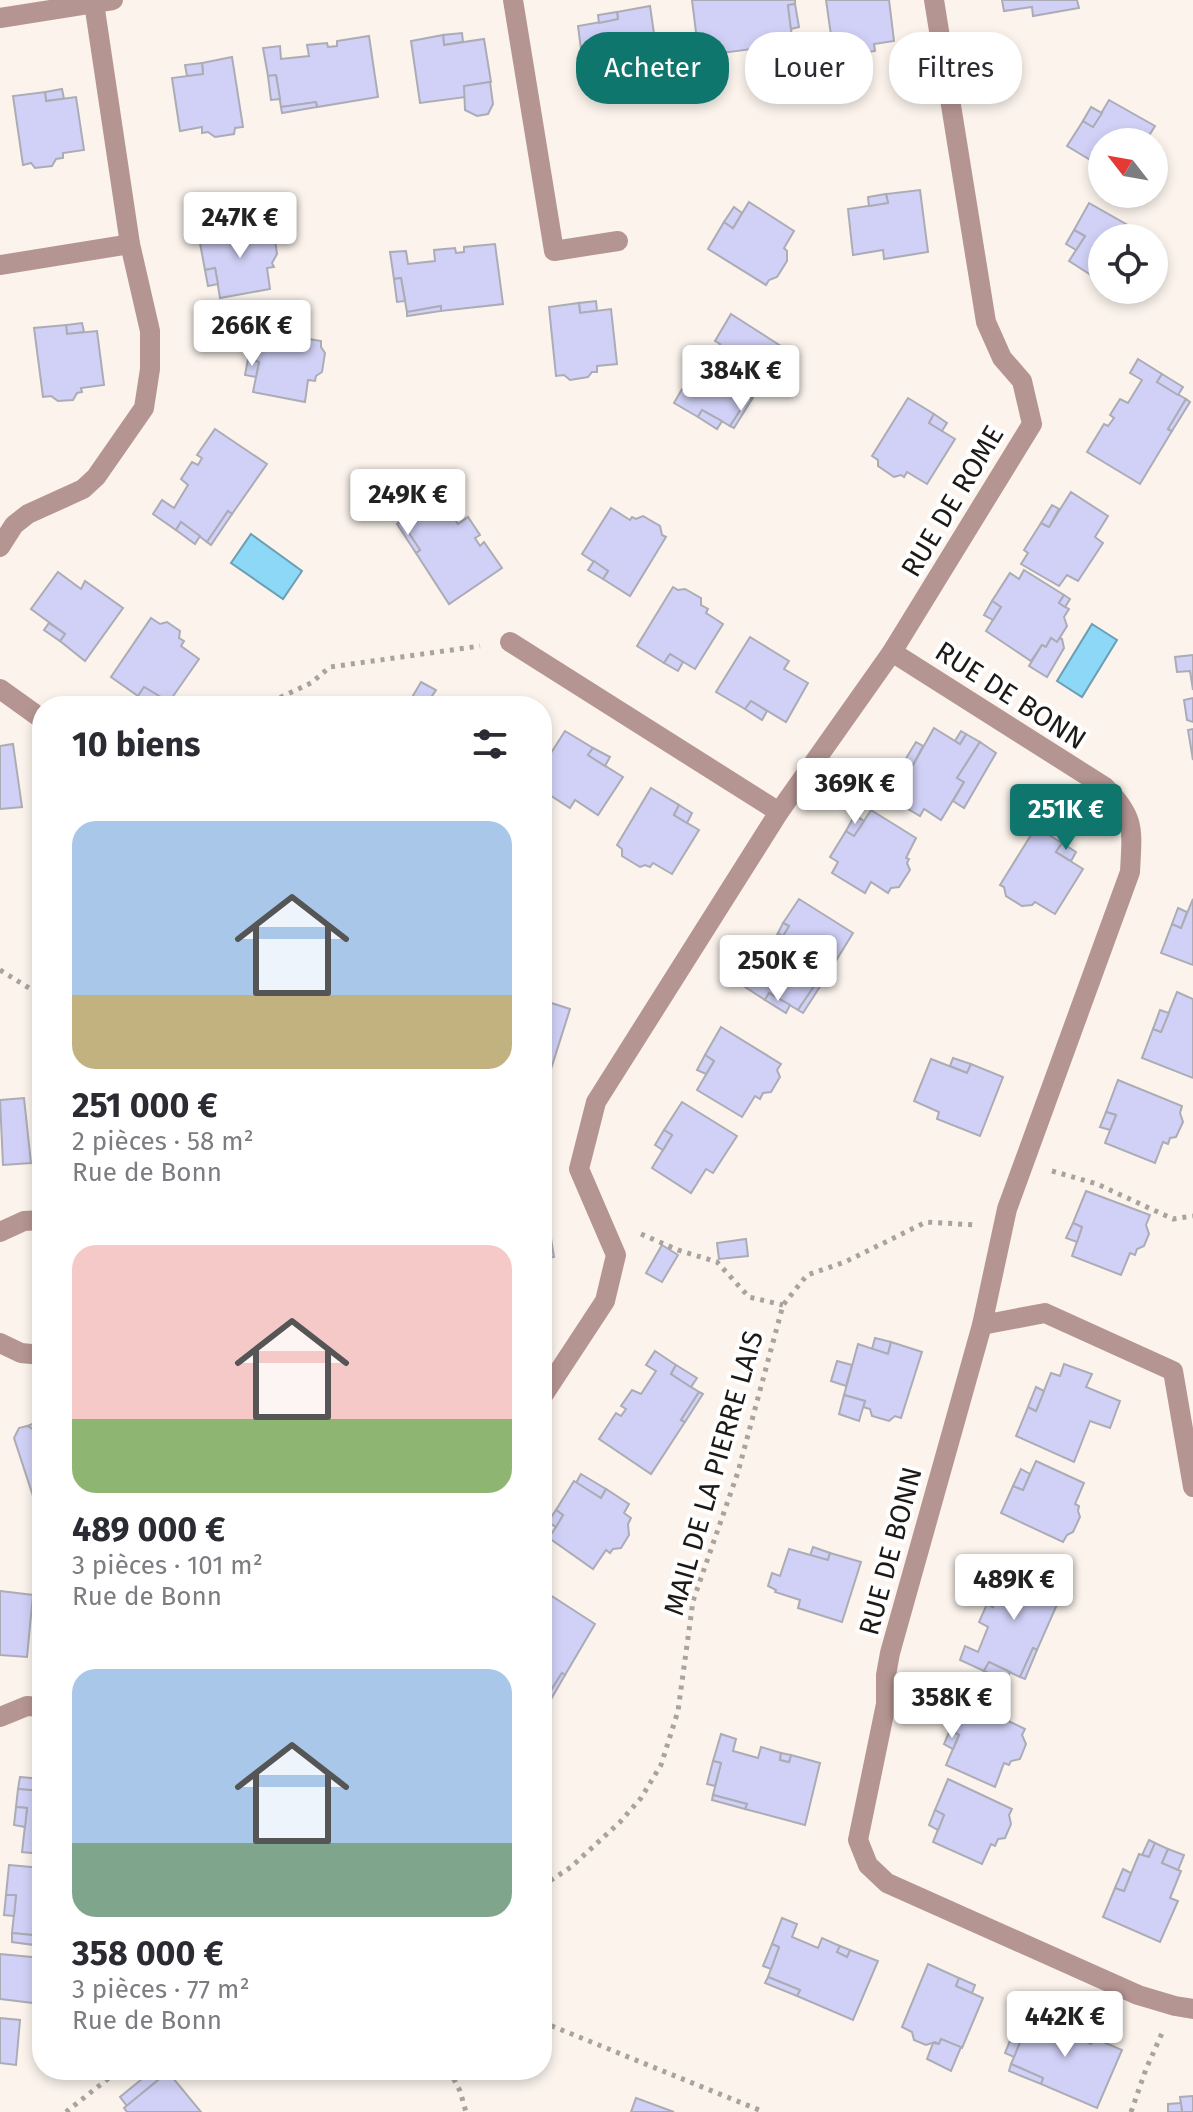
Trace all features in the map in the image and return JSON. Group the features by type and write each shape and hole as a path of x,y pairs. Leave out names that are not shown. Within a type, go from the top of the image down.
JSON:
{"street":[{"path":"513,0 554,251 618,241"},
{"name":"RUE DE ROME","path":"552,1382 605,1301 616,1255 579,1169 596,1102 779,812 892,652 1032,424 1022,381 1002,358 986,322 934,0"},
{"path":"0,18 104,2 130,244 150,331 150,369 144,408 96,477 83,489 28,514 14,525 0,547"},
{"path":"1,265 130,244"},
{"path":"510,642 779,812"},
{"name":"RUE DE BONN","path":"892,652 1105,787 1121,804 1132,826 1130,872 1023,1162 1004,1227 982,1325 890,1653 886,1704 858,1840 861,1853 876,1875 887,1883 1138,1995 1184,2008"},
{"path":"0,689 32,712"},
{"path":"0,1232 32,1221"},
{"path":"982,1325 1045,1313 1173,1371 1193,1487"},
{"path":"0,1343 21,1353 32,1354"},
{"path":"0,1717 32,1706"}],"path":[{"path":"283,696 311,683 330,667 510,642"},
{"path":"0,970 32,990"},
{"path":"1023,1162 1097,1184 1173,1219 1193,1216"},
{"name":"MAIL DE LA PIERRE LAIS","path":"600,1217 678,1250 717,1262 749,1297 783,1305"},
{"name":"MAIL DE LA PIERRE LAIS","path":"552,1879 571,1867 620,1822 641,1798 661,1765 678,1711 693,1601 738,1472 783,1305 807,1275 845,1262 926,1222 1004,1227"},
{"path":"1131,2112 1146,2069 1184,2008"},
{"path":"552,2026 764,2112"},
{"path":"66,2112 106,2080"},
{"path":"454,2080 466,2112"}],"water":[{"path":"251,534 302,571 283,599 231,563"},
{"path":"1092,624 1117,640 1082,697 1057,681"}],"building":[{"path":"692,0 795,0 795,4 788,5 791,32 745,32 745,50 729,52 729,32 696,32"},
{"path":"826,0 889,0 893,32 889,32 889,42 874,44 875,51 873,51 873,32 831,32"},
{"path":"1002,0 1077,0 1079,8 1033,16 1032,7 1004,11"},
{"path":"795,4 799,27 791,29 788,5"},
{"path":"650,6 654,32 579,32 578,26 618,19 617,12"},
{"path":"617,12 618,19 599,23 598,15"},
{"path":"462,33 463,42 444,45 443,35"},
{"path":"443,35 444,45 484,39 491,82 464,86 466,97 420,103 411,41"},
{"path":"369,36 378,97 317,107 316,102 281,107 276,75 268,76 263,48 280,46 281,59 309,56 307,45 327,43 328,47 337,46 337,41"},
{"path":"232,57 243,127 235,128 234,134 215,137 208,132 202,133 202,127 180,131 172,78 203,74 202,63"},
{"path":"202,63 203,74 187,76 185,65"},
{"path":"276,75 280,99 271,100 268,76"},
{"path":"490,82 493,104 488,114 477,116 465,110 464,86"},
{"path":"62,89 64,99 46,101 45,92"},
{"path":"45,92 46,101 76,97 84,150 63,153 63,158 56,159 52,166 35,168 31,163 23,165 13,96"},
{"path":"1109,100 1155,126 1088,128 1088,159 1067,146 1083,121 1093,127"},
{"path":"316,102 317,107 282,113 281,107"},
{"path":"1091,107 1102,113 1093,127 1083,121"},
{"path":"920,190 928,252 884,259 883,250 853,255 848,209 888,203 886,194"},
{"path":"886,194 888,203 869,206 868,197"},
{"path":"749,202 794,231 784,248 787,261 777,277 766,285 708,249 724,222 733,228"},
{"path":"1088,205 1088,208 1098,208 1126,224 1088,224 1088,273 1069,261 1085,236 1074,230"},
{"path":"734,207 742,213 733,228 724,222"},
{"path":"265,227 266,233 275,239 277,254 272,263 274,267 267,268 270,289 220,298 215,268 205,270 199,238"},
{"path":"1074,230 1085,236 1076,250 1066,244"},
{"path":"495,244 503,304 441,311 441,306 407,312 401,278 394,279 390,252 406,251 408,264 435,261 434,250 455,248 456,253 464,252 464,247"},
{"path":"215,268 218,284 208,286 205,270"},
{"path":"401,278 405,301 397,302 394,279"},
{"path":"596,301 597,311 580,313 579,303"},
{"path":"579,303 580,313 611,309 617,364 597,366 597,372 592,372 588,377 570,380 564,375 556,376 549,307"},
{"path":"441,306 441,311 407,316 407,312"},
{"path":"731,314 784,348 752,399 749,397 730,426 702,410 698,417 674,403 682,389 694,396 709,373 699,366 711,347 716,351 720,344 715,341"},
{"path":"82,323 84,332 67,334 66,325"},
{"path":"66,325 67,334 97,331 104,385 81,388 82,392 77,393 73,400 58,401 51,396 43,397 34,328"},
{"path":"253,329 321,341 325,353 322,372 315,381 308,380 305,402 253,392 259,362 248,359"},
{"path":"248,359 259,362 256,377 245,375"},
{"path":"1138,359 1162,374 1157,382 1186,399 1168,429 1172,431 1140,484 1087,452 1104,424 1108,426 1114,418 1110,415 1120,399 1128,403 1142,380 1130,373"},
{"path":"1162,374 1183,387 1178,395 1157,382"},
{"path":"749,397 752,399 734,428 730,426"},
{"path":"908,398 934,414 929,423 955,439 927,484 907,472 904,477 894,477 878,466 878,460 872,456"},
{"path":"1186,399 1190,402 1172,431 1168,429"},
{"path":"702,410 722,421 717,429 698,417"},
{"path":"934,414 947,423 942,431 929,423"},
{"path":"215,429 267,464 232,514 228,511 207,542 181,522 176,530 153,514 162,500 174,508 188,485 181,479 192,462 198,465 202,458 197,455"},
{"path":"446,478 455,493 443,500 458,524 468,517 480,535 475,538 480,546 484,542 502,568 449,604 416,553 420,550 401,521 428,503 423,495"},
{"path":"1071,492 1108,516 1095,537 1103,543 1078,581 1067,575 1059,586 1021,564 1028,553 1024,550 1041,523 1049,527"},
{"path":"423,495 428,503 408,516 403,508"},
{"path":"1052,505 1059,509 1049,527 1041,523"},
{"path":"611,508 630,520 643,516 660,526 662,535 666,537 630,596 603,579 608,571 582,554"},
{"path":"228,511 232,514 211,545 207,542"},
{"path":"401,521 420,550 416,553 397,524"},
{"path":"181,522 200,536 195,544 176,530"},
{"path":"594,561 608,571 603,579 588,570"},
{"path":"1024,570 1064,595 1059,603 1069,609 1064,617 1067,626 1057,642 1051,638 1031,661 986,631 1001,607 992,601 1010,573 1019,579"},
{"path":"58,572 81,589 85,581 123,608 85,661 60,641 65,634 31,609"},
{"path":"673,587 685,589 701,598 701,605 708,609 706,613 723,624 695,669 670,654 664,663 637,646"},
{"path":"1064,595 1070,599 1065,607 1059,603"},
{"path":"992,601 1001,607 993,620 984,615"},
{"path":"151,618 160,624 167,622 180,631 179,638 184,641 181,646 199,659 173,696 159,696 144,687 138,696 111,677"},
{"path":"49,623 65,634 60,641 44,630"},
{"path":"750,637 789,661 784,669 808,683 786,722 751,701 745,709 716,692"},
{"path":"1051,638 1057,642 1062,639 1064,648 1047,677 1029,666 1042,645 1046,647"},
{"path":"670,654 683,662 678,671 664,663"},
{"path":"1193,655 1193,690 1190,671 1177,672 1175,657"},
{"path":"421,682 436,690 432,696 413,696"},
{"path":"144,687 159,696 138,696"},
{"path":"1193,698 1193,722 1187,720 1184,700"},
{"path":"751,701 767,711 762,720 745,709"},
{"path":"934,728 960,744 966,734 980,742 957,778 964,782 941,820 924,809 920,816 898,803 902,795 889,787 905,760 913,765"},
{"path":"1193,729 1193,760 1188,730"},
{"path":"565,731 593,748 588,755 623,777 598,815 575,800 570,808 552,796 552,751"},
{"path":"961,731 966,734 960,744 955,741"},
{"path":"916,742 923,746 913,765 905,760"},
{"path":"980,742 996,753 964,808 953,801 964,782 957,778"},
{"path":"13,744 22,807 0,809 0,746"},
{"path":"593,748 610,757 605,766 588,755"},
{"path":"651,788 679,805 674,815 699,830 672,874 653,863 650,867 640,867 622,856 622,849 617,845"},
{"path":"679,805 692,813 687,823 674,815"},
{"path":"871,810 916,838 906,858 909,859 910,870 899,887 891,888 888,893 871,882 865,893 832,873 838,862 830,857 846,831 854,836"},
{"path":"855,815 864,821 854,836 846,831"},
{"path":"1036,827 1062,843 1056,852 1083,869 1055,914 1035,902 1022,906 1006,896 1004,887 1000,885"},
{"path":"1062,843 1076,852 1071,861 1056,852"},
{"path":"799,899 853,933 821,985 817,982 798,1010 769,993 765,1000 742,985 751,972 762,979 776,955 767,950 778,933 783,936 789,926 783,923"},
{"path":"1193,899 1193,965 1161,953 1172,924 1181,928"},
{"path":"1178,908 1187,912 1181,928 1172,924"},
{"path":"783,923 789,926 783,936 778,933"},
{"path":"817,982 821,985 803,1013 798,1010"},
{"path":"1177,992 1193,999 1193,1078 1142,1058 1153,1029 1161,1032"},
{"path":"769,993 790,1005 786,1013 765,1000"},
{"path":"552,1003 570,1009 552,1066"},
{"path":"1160,1010 1169,1013 1161,1032 1153,1029"},
{"path":"721,1027 781,1064 777,1070 780,1077 771,1092 763,1093 760,1099 755,1096 742,1117 697,1090 714,1061 705,1055"},
{"path":"705,1055 714,1061 706,1074 697,1070"},
{"path":"953,1058 971,1064 967,1073 950,1066"},
{"path":"931,1059 967,1073 971,1064 1003,1077 980,1136 937,1119 939,1112 914,1101"},
{"path":"1118,1080 1182,1106 1180,1113 1183,1122 1176,1137 1170,1138 1168,1144 1163,1142 1155,1163 1105,1143 1116,1115 1106,1112"},
{"path":"24,1098 31,1163 3,1165 0,1100"},
{"path":"682,1102 737,1136 713,1173 706,1169 691,1193 652,1168 672,1135 664,1130"},
{"path":"1106,1112 1116,1115 1110,1130 1100,1127"},
{"path":"664,1130 672,1135 663,1150 655,1145"},
{"path":"1086,1191 1150,1215 1146,1225 1149,1234 1144,1246 1137,1249 1135,1255 1130,1253 1121,1275 1072,1256 1082,1227 1073,1223"},
{"path":"1073,1223 1082,1227 1077,1242 1066,1238"},
{"path":"746,1239 748,1256 719,1259 717,1243"},
{"path":"662,1245 678,1255 662,1282 646,1273"},
{"path":"875,1338 891,1342 888,1354 872,1349"},
{"path":"891,1342 922,1352 901,1418 895,1416 889,1421 872,1416 870,1409 863,1407 865,1401 844,1395 858,1344 888,1354"},
{"path":"655,1351 676,1365 671,1374 699,1392 681,1420 685,1422 651,1474 599,1439 616,1413 621,1416 626,1409 621,1406 632,1390 641,1394 656,1371 646,1365"},
{"path":"837,1361 852,1365 846,1386 831,1381"},
{"path":"1064,1364 1092,1374 1086,1387 1120,1401 1110,1428 1090,1421 1074,1462 1016,1436 1028,1407 1036,1411 1051,1373 1060,1376"},
{"path":"676,1365 697,1378 691,1387 671,1374"},
{"path":"1036,1387 1044,1391 1036,1411 1028,1407"},
{"path":"699,1392 703,1394 685,1422 681,1420"},
{"path":"844,1395 865,1401 859,1421 839,1414"},
{"path":"19,1428 32,1428 32,1493 14,1438"},
{"path":"1036,1461 1084,1483 1075,1504 1079,1506 1080,1517 1073,1532 1063,1542 1001,1513 1013,1486 1023,1490"},
{"path":"1021,1469 1030,1474 1023,1490 1013,1486"},
{"path":"581,1474 606,1489 601,1498 576,1483"},
{"path":"574,1481 601,1498 606,1489 629,1504 624,1513 631,1518 629,1535 621,1548 613,1549 610,1553 606,1550 593,1569 552,1540 552,1533 563,1515 556,1510"},
{"path":"556,1510 563,1515 556,1527 552,1524"},
{"path":"813,1547 830,1553 828,1560 810,1556"},
{"path":"789,1549 828,1560 830,1553 861,1562 842,1622 798,1608 800,1600 775,1592 768,1586 772,1573 780,1576"},
{"path":"1004,1564 1063,1591 1037,1650 1033,1648 1020,1677 989,1662 984,1671 960,1660 965,1646 978,1652 988,1627 979,1622 987,1604 993,1607 997,1596 992,1594"},
{"path":"0,1591 32,1595 27,1657 0,1655"},
{"path":"992,1594 997,1596 993,1607 987,1604"},
{"path":"552,1596 595,1624 565,1675 562,1673 552,1689"},
{"path":"1033,1648 1037,1650 1025,1679 1020,1677"},
{"path":"989,1662 1010,1672 1006,1681 984,1671"},
{"path":"562,1673 565,1675 552,1697 552,1689"},
{"path":"962,1699 1025,1729 1022,1735 1026,1744 1020,1759 1011,1761 1009,1765 1004,1763 995,1787 946,1765 959,1735 950,1730"},
{"path":"950,1730 959,1735 953,1749 944,1744"},
{"path":"721,1734 736,1739 733,1751 758,1758 761,1747 781,1753 780,1760 789,1762 791,1755 820,1763 805,1825 745,1809 747,1804 713,1795 721,1763 713,1761"},
{"path":"781,1753 791,1755 789,1762 780,1760"},
{"path":"713,1761 721,1763 715,1786 707,1784"},
{"path":"20,1777 32,1778 32,1790 18,1789"},
{"path":"948,1779 1012,1809 1009,1815 1011,1824 1005,1838 998,1839 995,1846 991,1844 982,1864 933,1842 944,1815 935,1810"},
{"path":"18,1789 32,1790 32,1853 22,1852 27,1808 16,1807"},
{"path":"713,1795 747,1804 745,1809 712,1800"},
{"path":"16,1807 27,1808 25,1827 14,1825"},
{"path":"935,1810 944,1815 938,1830 929,1825"},
{"path":"1149,1840 1155,1843 1149,1857 1142,1855"},
{"path":"1155,1843 1168,1849 1162,1863 1181,1871 1170,1898 1178,1901 1160,1942 1103,1917 1115,1888 1124,1891 1139,1854 1149,1857"},
{"path":"1168,1849 1184,1855 1178,1870 1162,1863"},
{"path":"9,1865 32,1867 32,1935 12,1933 16,1895 6,1895"},
{"path":"1123,1869 1131,1873 1124,1891 1115,1888"},
{"path":"6,1895 16,1895 14,1916 4,1915"},
{"path":"782,1918 797,1924 792,1937 818,1948 822,1938 840,1946 837,1952 847,1957 850,1950 878,1961 853,2020 797,1996 800,1990 768,1977 779,1947 772,1944"},
{"path":"12,1933 32,1935 32,1945 12,1942"},
{"path":"772,1944 779,1947 771,1969 763,1966"},
{"path":"840,1946 850,1950 847,1957 837,1952"},
{"path":"0,1954 32,1957 32,2003 0,1999"},
{"path":"928,1964 959,1978 956,1986 983,1998 962,2048 941,2039 939,2044 926,2045 914,2040 912,2032 902,2027"},
{"path":"768,1977 800,1990 797,1996 765,1983"},
{"path":"959,1978 975,1985 972,1993 956,1986"},
{"path":"1025,2005 1041,2013 1037,2024 1061,2036 1066,2025 1085,2034 1083,2040 1091,2044 1094,2038 1122,2050 1097,2108 1041,2084 1043,2078 1011,2064 1023,2035 1014,2031"},
{"path":"0,2018 20,2020 16,2065 0,2063"},
{"path":"1014,2031 1023,2035 1014,2057 1005,2053"},
{"path":"1085,2034 1094,2038 1091,2044 1083,2040"},
{"path":"941,2039 961,2047 951,2071 927,2059 933,2043 939,2044"},
{"path":"1011,2064 1043,2078 1041,2084 1009,2071"},
{"path":"141,2080 158,2080 127,2106 120,2097"},
{"path":"158,2080 175,2080 201,2112 127,2112 124,2108"},
{"path":"1193,2096 1193,2112 1182,2112 1180,2097"},
{"path":"636,2098 674,2112 631,2112"},
{"path":"1181,2103 1182,2112 1168,2112 1168,2104"}]}
